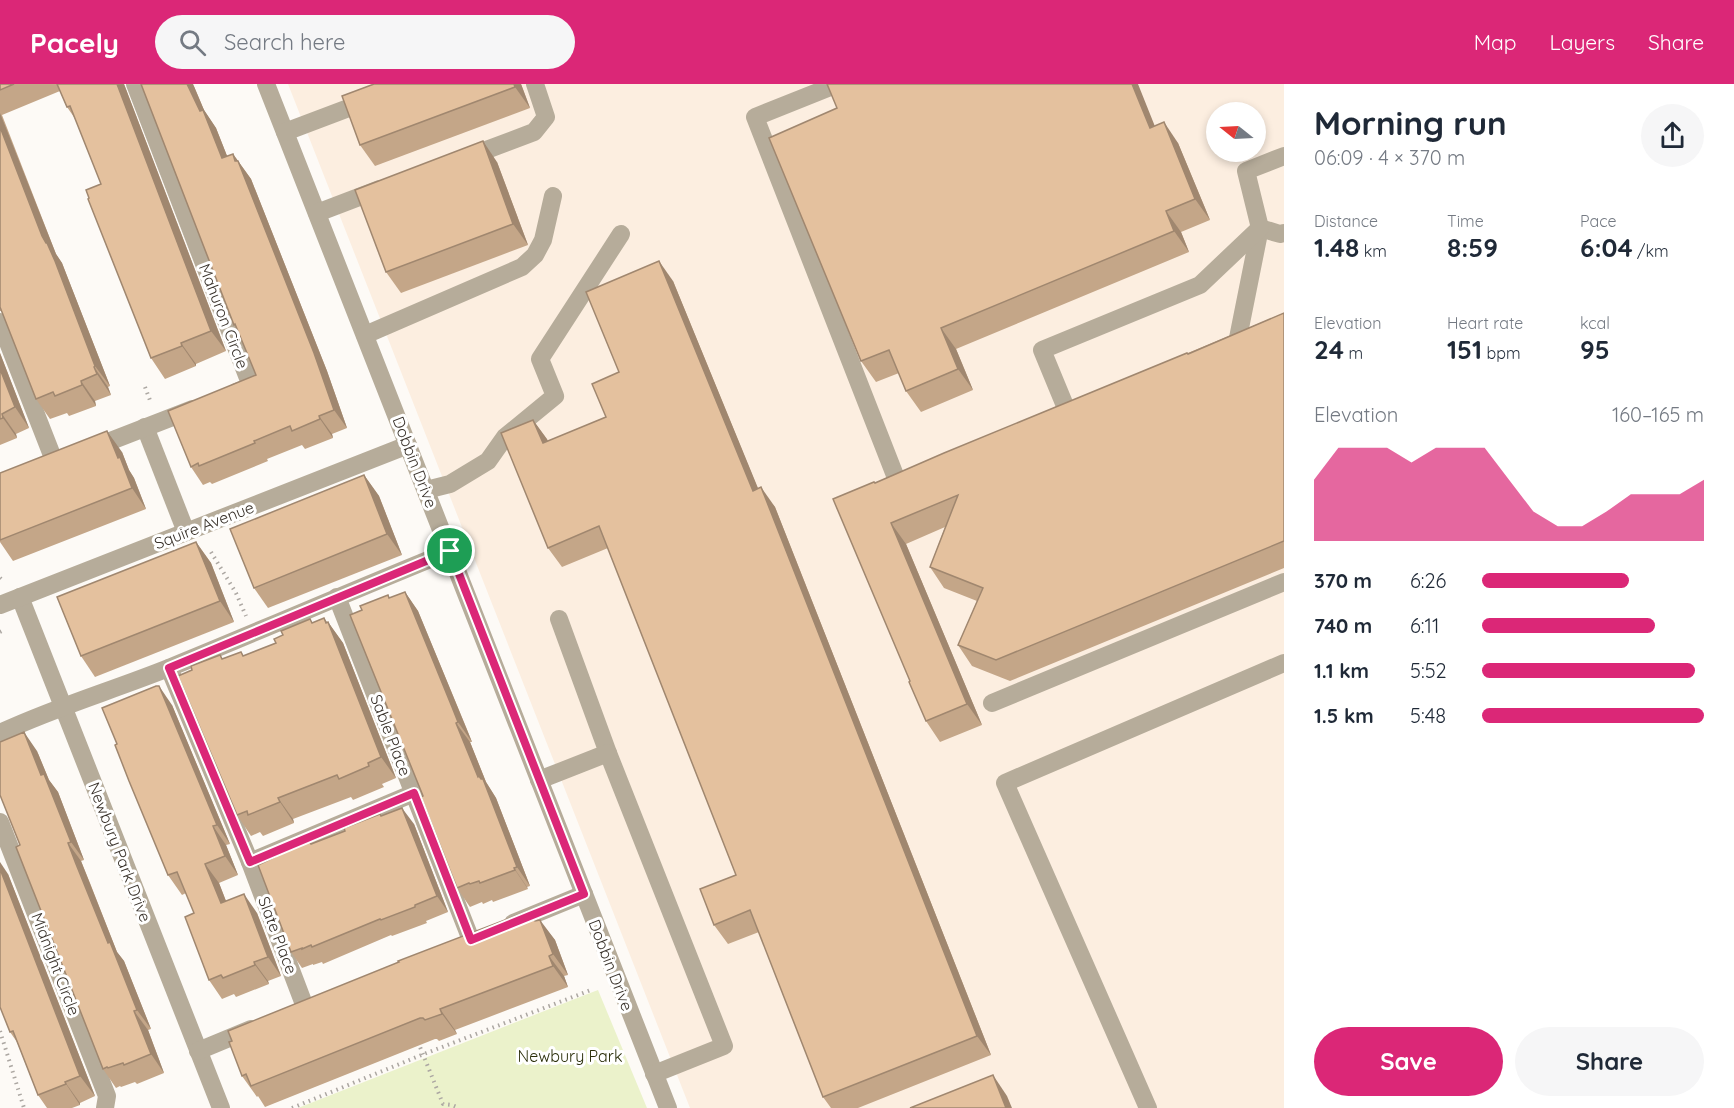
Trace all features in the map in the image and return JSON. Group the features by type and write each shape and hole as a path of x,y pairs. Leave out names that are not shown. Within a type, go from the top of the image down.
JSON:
{"street":[{"name":"Mahuron Circle","path":"0,322 50,465 251,386 135,84"},
{"name":"Dobbin Drive","path":"267,84 668,1108"},
{"path":"285,132 412,84"},
{"path":"446,165 534,132 546,117 535,84"},
{"path":"838,84 755,117 898,483 930,470"},
{"path":"1206,356 1237,343 1260,228 1246,171 1284,156"},
{"path":"317,213 391,185"},
{"path":"365,335 522,267 535,255 543,240 553,196"},
{"path":"1260,228 1284,233"},
{"path":"1068,413 1042,350 1200,285 1260,228"},
{"path":"426,490 450,484 488,461 505,437 555,396 540,359 621,234"},
{"path":"145,427 186,532"},
{"name":"Squire Avenue","path":"0,605 408,445"},
{"path":"0,733 34,717 169,668 450,551"},
{"path":"992,703 1284,582"},
{"name":"Newbury Park Drive","path":"20,597 221,1108"},
{"name":"Sable Place","path":"337,597 414,793 482,935"},
{"path":"559,619 608,753 724,1046 654,1074"},
{"path":"1148,1108 1005,783 1284,663"},
{"name":"Slate Place","path":"169,668 250,862 305,1007"},
{"path":"539,780 608,753"},
{"path":"250,862 414,793"},
{"name":"Midnight Circle","path":"0,822 107,1096 105,1108"},
{"path":"450,949 584,894"},
{"path":"285,1016 326,999"},
{"path":"198,1051 265,1024"}],"path":[{"path":"145,387 153,409"},
{"path":"211,552 236,593 246,617"},
{"path":"292,1108 591,990"},
{"path":"0,1031 24,1108"},
{"path":"413,1033 424,1054 443,1104"},
{"path":"438,1108 443,1104 459,1108"}],"shaded area":[{"path":"288,84 1284,84 1284,1108 690,1108"}],"green space":[{"name":"Newbury Park","path":"598,990 647,1108 298,1108 585,995"}],"building":[{"path":"0,84 14,84 0,90"},
{"path":"57,84 117,84 211,331 151,358 88,199 86,190 101,184 70,106 67,107"},
{"path":"141,84 187,84 200,111 203,110 222,158 233,154 235,161 238,161 314,353 334,410 292,431 290,426 199,466 198,463 191,467 168,411 256,375 234,325"},
{"path":"374,84 514,84 515,87 360,145 342,96"},
{"path":"827,84 1132,84 1150,128 1164,122 1195,199 1166,211 1174,231 941,328 958,369 906,391 889,350 861,361 769,138 837,108"},
{"path":"0,127 42,236 55,261 97,374 81,381 82,385 55,396 53,392 36,399 0,307"},
{"path":"483,141 513,224 386,272 355,190"},
{"path":"659,261 753,491 761,487 977,1036 823,1097 750,910 714,925 700,889 736,875 599,526 548,548 501,433 533,420 543,443 606,417 592,384 619,372 586,292"},
{"path":"1284,313 1284,541 996,660 958,645 983,588 930,567 958,495 891,523 967,704 926,721 833,499"},
{"path":"0,369 15,407 2,414 3,418 0,419"},
{"path":"107,431 132,488 0,540 0,473"},
{"path":"364,475 387,534 254,588 230,529"},
{"path":"196,542 220,601 81,656 57,597"},
{"path":"405,592 458,722 456,723 478,777 483,779 517,867 514,868 515,870 480,883 479,881 469,883 457,888 421,797 423,796 350,615 362,610 360,606 388,595 389,598"},
{"path":"324,618 326,623 328,622 381,757 368,763 369,766 339,779 337,775 278,798 280,802 248,815 247,811 237,815 178,676 192,670 191,666 220,655 222,659 241,652 243,656 276,643 274,639 283,635 281,631 310,619 312,623"},
{"path":"159,686 217,825 213,826 225,856 205,864 221,903 244,894 268,957 223,978 221,975 209,980 185,917 194,913 177,872 168,875 102,708"},
{"path":"24,732 41,775 44,774 71,842 68,843 137,1010 134,1011 151,1054 124,1065 123,1063 103,1069 16,847 20,845 0,795 0,742"},
{"path":"402,808 437,896 415,907 312,947 311,945 291,952 258,865 275,857 274,855 309,841 311,844 345,831 344,828"},
{"path":"0,869 80,1076 38,1095 13,1031 10,1032 0,1007"},
{"path":"531,910 535,921 540,920 553,954 549,956 553,966 440,1009 442,1014 425,1020 420,1018 251,1086 246,1074 242,1076 229,1042 232,1041 228,1031 398,961"},
{"path":"993,1075 1006,1108 910,1108"}],"route":[{"path":"450,551 584,894 471,940 414,793 250,862 169,668 450,551"}]}
